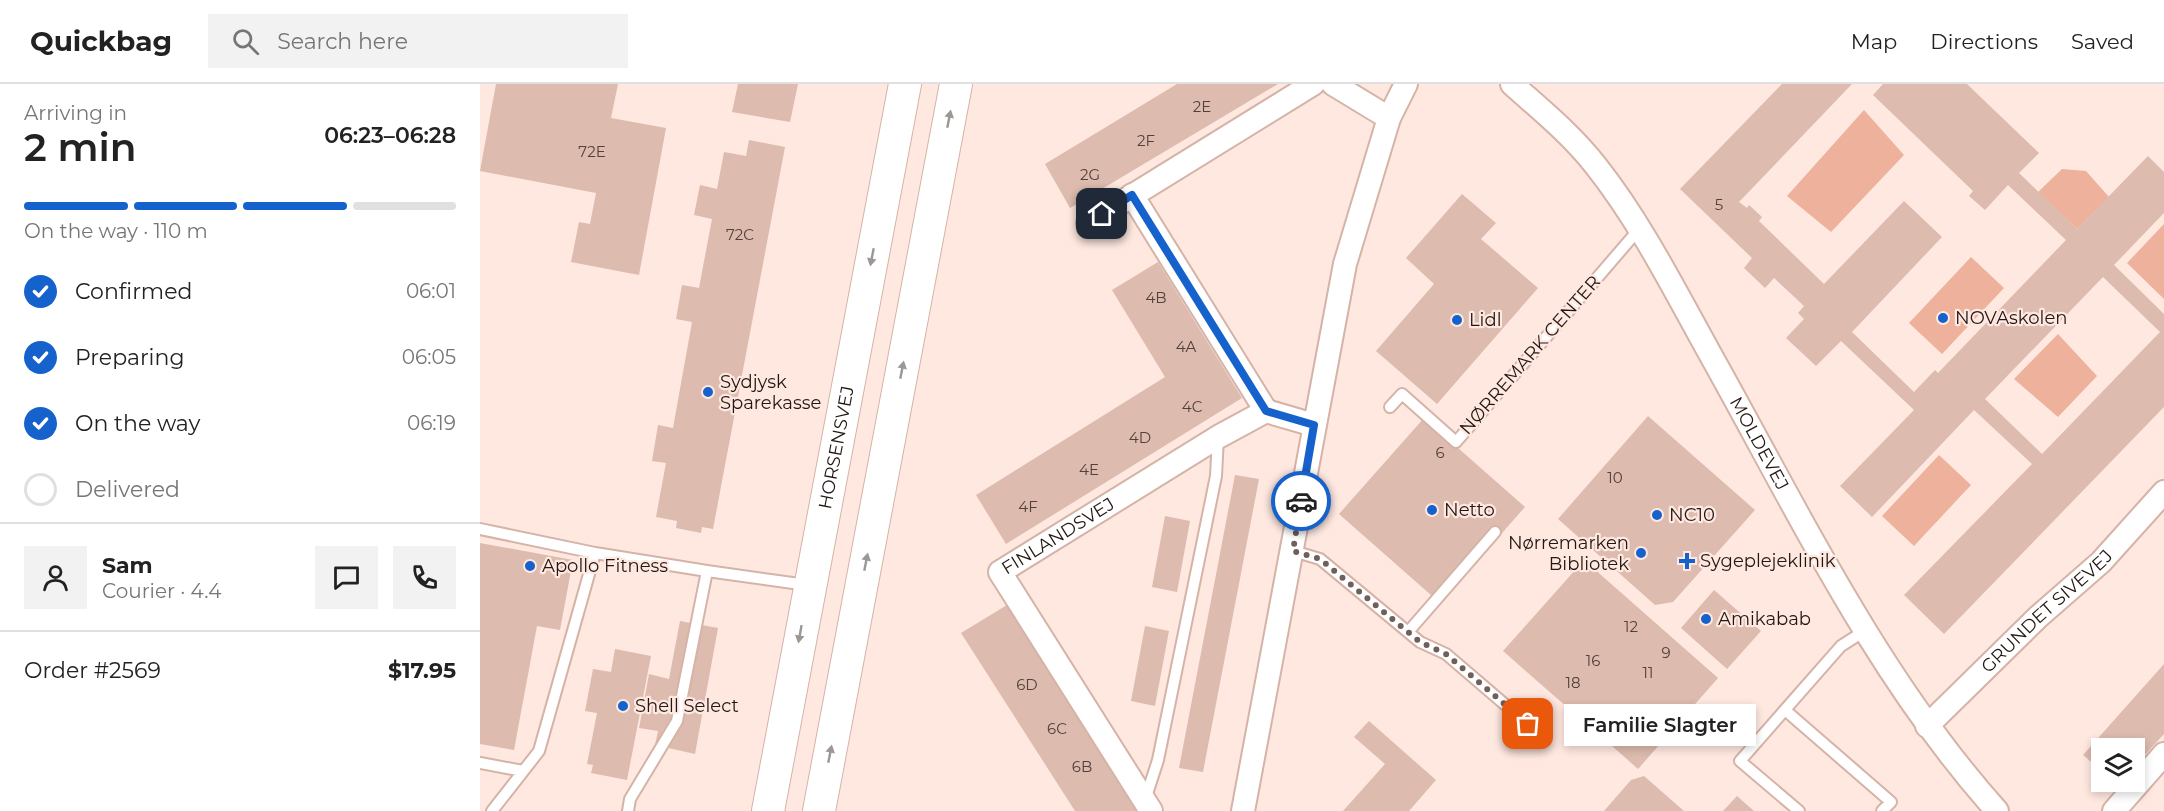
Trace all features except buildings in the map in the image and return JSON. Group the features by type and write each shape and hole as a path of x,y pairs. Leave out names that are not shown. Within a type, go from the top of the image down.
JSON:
{"main road":[{"name":"HORSENSVEJ","path":"768,811 808,585 905,84"},
{"path":"883,200 920,107 924,84"},
{"path":"819,811 956,84"},
{"path":"785,723 797,770 789,811"}],"street":[{"path":"1088,223 1313,84"},
{"path":"1333,84 1389,118"},
{"path":"1243,811 1345,264 1389,118 1406,84"},
{"name":"MOLDEVEJ","path":"1512,84 1582,148 1640,228 1814,544 1866,630 1927,726 1997,811"},
{"path":"1132,195 1266,411 1314,425"},
{"name":"FINLANDSVEJ","path":"1147,807 1000,572 1218,437 1266,411"},
{"name":"GRUNDET SIVEVEJ","path":"1927,726 2038,616 2101,562 2164,492"},
{"path":"2114,811 2164,754"}],"lane":[{"name":"NØRREMARK CENTER","path":"1390,407 1402,394 1456,442 1640,228"},
{"path":"1147,807 1214,488 1218,437"},
{"path":"480,529 595,553 808,585"},
{"path":"1408,632 1495,532"},
{"path":"1293,551 1320,559 1420,642 1446,654 1544,738"},
{"path":"492,811 539,751 595,553"},
{"path":"628,811 630,799 677,721 707,571"},
{"path":"1799,811 1740,760 1841,646 1866,630"},
{"path":"1785,710 1891,802 1882,811"},
{"path":"480,763 524,771"},
{"path":"480,808 484,811"}],"shaded area":[{"path":"1864,110 1904,155 1831,232 1787,196"},
{"path":"2062,169 2086,171 2109,197 2077,229 2038,192"},
{"path":"2164,224 2164,299 2127,263"},
{"path":"1971,257 2004,288 1942,354 1909,323"},
{"path":"2058,334 2097,376 2058,417 2014,379"},
{"path":"1939,455 1971,485 1914,546 1882,516"}],"way so far":[{"path":"1301,501 1293,551 1320,559 1420,642 1446,654 1528,724"}],"place":[{"name":"NOVAskolen","path":"1943,318"},
{"name":"Lidl","path":"1457,320"},
{"name":"Sydjysk Sparekasse","path":"708,392"},
{"name":"Netto","path":"1432,510"},
{"name":"NC10","path":"1657,515"},
{"name":"Nørremarken Bibliotek","path":"1641,553"},
{"name":"Sygeplejeklinik","path":"1687,561"},
{"name":"Apollo Fitness","path":"530,566"},
{"name":"Amikabab","path":"1706,619"},
{"name":"Shell Select","path":"623,706"},
{"name":"Familie Slagter","path":"1528,724"}],"route":[{"path":"1102,214 1132,195 1266,411 1314,425 1301,501"}]}
